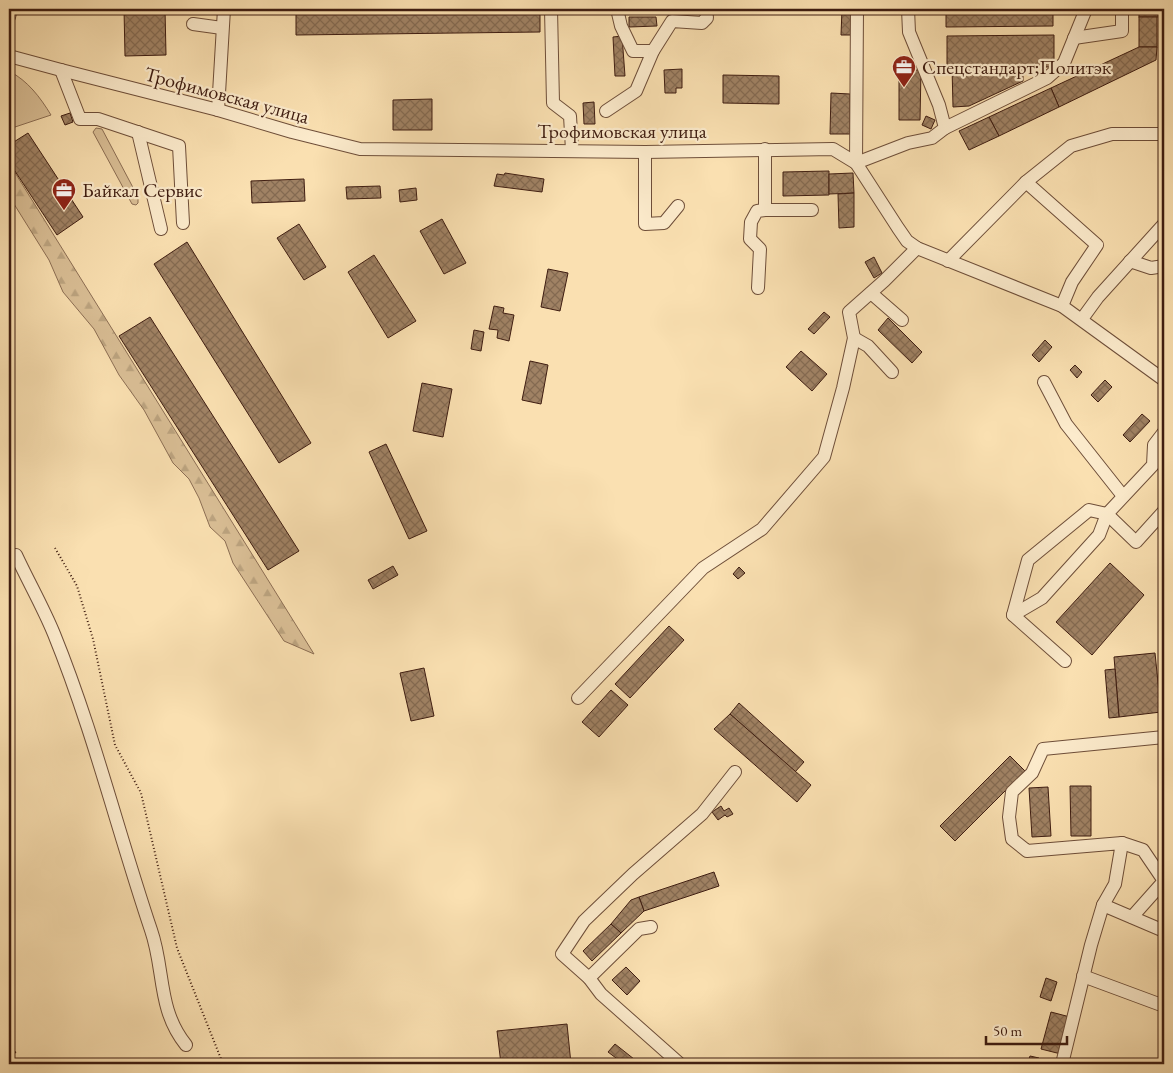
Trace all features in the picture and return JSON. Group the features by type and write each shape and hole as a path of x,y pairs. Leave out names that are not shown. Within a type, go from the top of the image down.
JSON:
{"street":[{"path":"9,17 11,9"},
{"path":"218,110 224,9"},
{"path":"551,9 553,103 570,116 572,150"},
{"path":"617,9 621,26 633,51 653,51"},
{"path":"606,111 636,91 653,51 672,21 702,22 707,18 706,9"},
{"path":"857,9 856,163 908,143 932,138 945,128 1047,78 1064,63 1086,9"},
{"path":"908,9 909,32 939,105 945,128"},
{"path":"1074,38 1122,30 1122,9"},
{"path":"192,24 222,28"},
{"name":"Трофимовская улица","path":"9,56 360,149 645,152 833,149 856,163 907,241 917,248 1062,306 1164,380"},
{"path":"60,70 80,119 98,119 179,146 184,223"},
{"path":"138,132 161,229"},
{"path":"948,261 1026,182 1071,146 1112,134 1159,134"},
{"path":"765,210 766,149"},
{"path":"645,152 645,224 664,223 678,206"},
{"path":"1026,182 1098,245 1072,282 1062,306"},
{"path":"758,288 760,249 750,239 751,222 757,211 812,210"},
{"path":"1082,319 1098,297 1164,224"},
{"path":"578,698 703,568 762,529 824,457 843,388 854,338 849,312 917,248"},
{"path":"1130,261 1151,268 1164,266"},
{"path":"871,293 902,320"},
{"path":"854,338 868,346 892,372"},
{"path":"1044,382 1066,424 1123,496"},
{"path":"1013,615 1042,598 1099,534 1107,514 1153,465 1154,445 1164,432"},
{"path":"1013,615 1028,560 1089,510 1107,514 1136,542 1164,510"},
{"path":"16,555 53,632 71,678 152,932 164,1001 178,1035 186,1045"},
{"path":"1013,615 1065,661"},
{"path":"1132,917 1164,881 1143,850 1122,843 1027,851 1012,839 1009,818 1012,792 1032,773 1043,749 1164,737"},
{"path":"680,1064 601,994 589,978 562,954 584,921 633,874 702,814 735,772"},
{"path":"1062,1064 1104,904 1116,884 1122,843"},
{"path":"1104,904 1164,932"},
{"path":"589,978 639,929 651,927"},
{"path":"1084,976 1164,1006"}],"path":[{"path":"55,548 77,586 93,638 115,745 141,792 177,948 223,1064"}],"green space":[{"path":"9,71 33,90 51,115 9,129"},
{"path":"96,128 102,129 138,197 136,205 132,204 93,132"},
{"path":"9,163 314,654 284,641 233,563 225,541 210,527 199,498 189,479 173,463 144,410 119,375 94,329 63,292 49,260 9,196"}],"building":[{"path":"38,9 81,9 81,13 38,14"},
{"path":"124,9 165,9 166,55 125,56"},
{"path":"296,9 540,9 540,32 296,35"},
{"path":"842,9 853,9 853,35 841,35"},
{"path":"946,9 1053,9 1053,26 946,27"},
{"path":"1139,9 1161,9 1161,17 1139,17"},
{"path":"629,17 656,17 657,26 629,27"},
{"path":"1139,17 1157,17 1157,47 1139,47"},
{"path":"1054,35 1054,67 947,67 947,36"},
{"path":"622,36 625,76 615,76 613,37"},
{"path":"1139,47 1157,47 1156,60 1059,107 1051,88"},
{"path":"952,67 1023,67 1023,81 969,106 953,107"},
{"path":"682,69 682,88 676,88 676,93 665,93 664,70"},
{"path":"899,70 921,70 920,120 899,120"},
{"path":"723,75 779,76 779,104 723,103"},
{"path":"1051,88 1059,107 999,136 989,117"},
{"path":"831,93 850,94 850,134 830,134"},
{"path":"432,99 432,130 393,130 393,100"},
{"path":"594,102 595,124 584,124 583,103"},
{"path":"70,113 73,122 65,125 61,116"},
{"path":"926,116 935,120 931,129 922,125"},
{"path":"989,117 999,136 969,150 959,131"},
{"path":"28,133 83,217 57,235 9,162 9,145"},
{"path":"829,171 829,195 783,196 783,172"},
{"path":"505,173 544,179 542,192 494,186 497,174 504,175"},
{"path":"853,173 854,193 829,194 829,174"},
{"path":"304,179 305,201 252,203 251,181"},
{"path":"380,186 381,198 347,199 346,187"},
{"path":"416,188 417,200 400,202 399,190"},
{"path":"854,193 854,227 839,228 838,194"},
{"path":"442,219 466,263 444,274 420,231"},
{"path":"299,224 326,267 304,280 277,238"},
{"path":"187,242 311,443 279,463 154,264"},
{"path":"374,255 416,321 388,338 348,272"},
{"path":"874,257 882,273 874,278 865,262"},
{"path":"548,269 568,273 560,311 541,307"},
{"path":"494,306 504,308 503,313 514,315 509,341 497,338 498,330 489,329"},
{"path":"824,312 830,317 814,334 808,329"},
{"path":"150,317 299,551 268,570 119,336"},
{"path":"888,318 922,352 912,363 878,330"},
{"path":"474,330 484,332 481,351 471,349"},
{"path":"1045,340 1052,347 1039,362 1032,355"},
{"path":"801,351 827,374 812,391 786,367"},
{"path":"530,361 548,365 541,404 522,400"},
{"path":"1075,365 1082,372 1077,378 1070,370"},
{"path":"1105,380 1112,387 1098,402 1091,395"},
{"path":"422,383 452,389 443,437 413,431"},
{"path":"1142,414 1150,421 1130,442 1123,435"},
{"path":"386,444 427,531 409,539 369,452"},
{"path":"1110,563 1144,595 1092,655 1056,622"},
{"path":"393,566 398,575 373,589 368,580"},
{"path":"739,567 745,573 738,579 733,574"},
{"path":"669,626 684,640 630,698 615,684"},
{"path":"1155,653 1161,712 1119,717 1114,657"},
{"path":"424,668 434,716 411,721 400,673"},
{"path":"1115,669 1119,717 1109,718 1105,670"},
{"path":"611,690 628,705 599,737 582,722"},
{"path":"1159,695 1164,695 1164,715 1161,716"},
{"path":"739,703 804,762 795,772 730,714"},
{"path":"730,714 811,785 797,802 714,729"},
{"path":"1010,756 1025,771 955,841 940,826"},
{"path":"1070,786 1091,786 1091,836 1071,836"},
{"path":"1048,787 1051,836 1032,837 1029,788"},
{"path":"721,806 724,811 729,808 733,814 727,817 725,815 718,820 712,812"},
{"path":"714,872 719,886 644,911 639,897"},
{"path":"639,897 644,911 621,933 611,924 631,900"},
{"path":"611,924 621,933 592,961 583,951"},
{"path":"626,967 640,981 627,995 612,980"},
{"path":"1046,978 1057,982 1051,1001 1040,997"},
{"path":"1051,1012 1070,1017 1061,1054 1041,1049"},
{"path":"567,1024 571,1064 501,1064 497,1031"},
{"path":"615,1044 639,1064 624,1064 608,1052"},
{"path":"1030,1056 1039,1058 1038,1064 1027,1064"}],"railway":[{"path":"9,1047 26,1064"}],"place":[{"name":"Спецстандарт;Политэк","path":"904,88"},
{"name":"Байкал Сервис","path":"64,211"}]}
